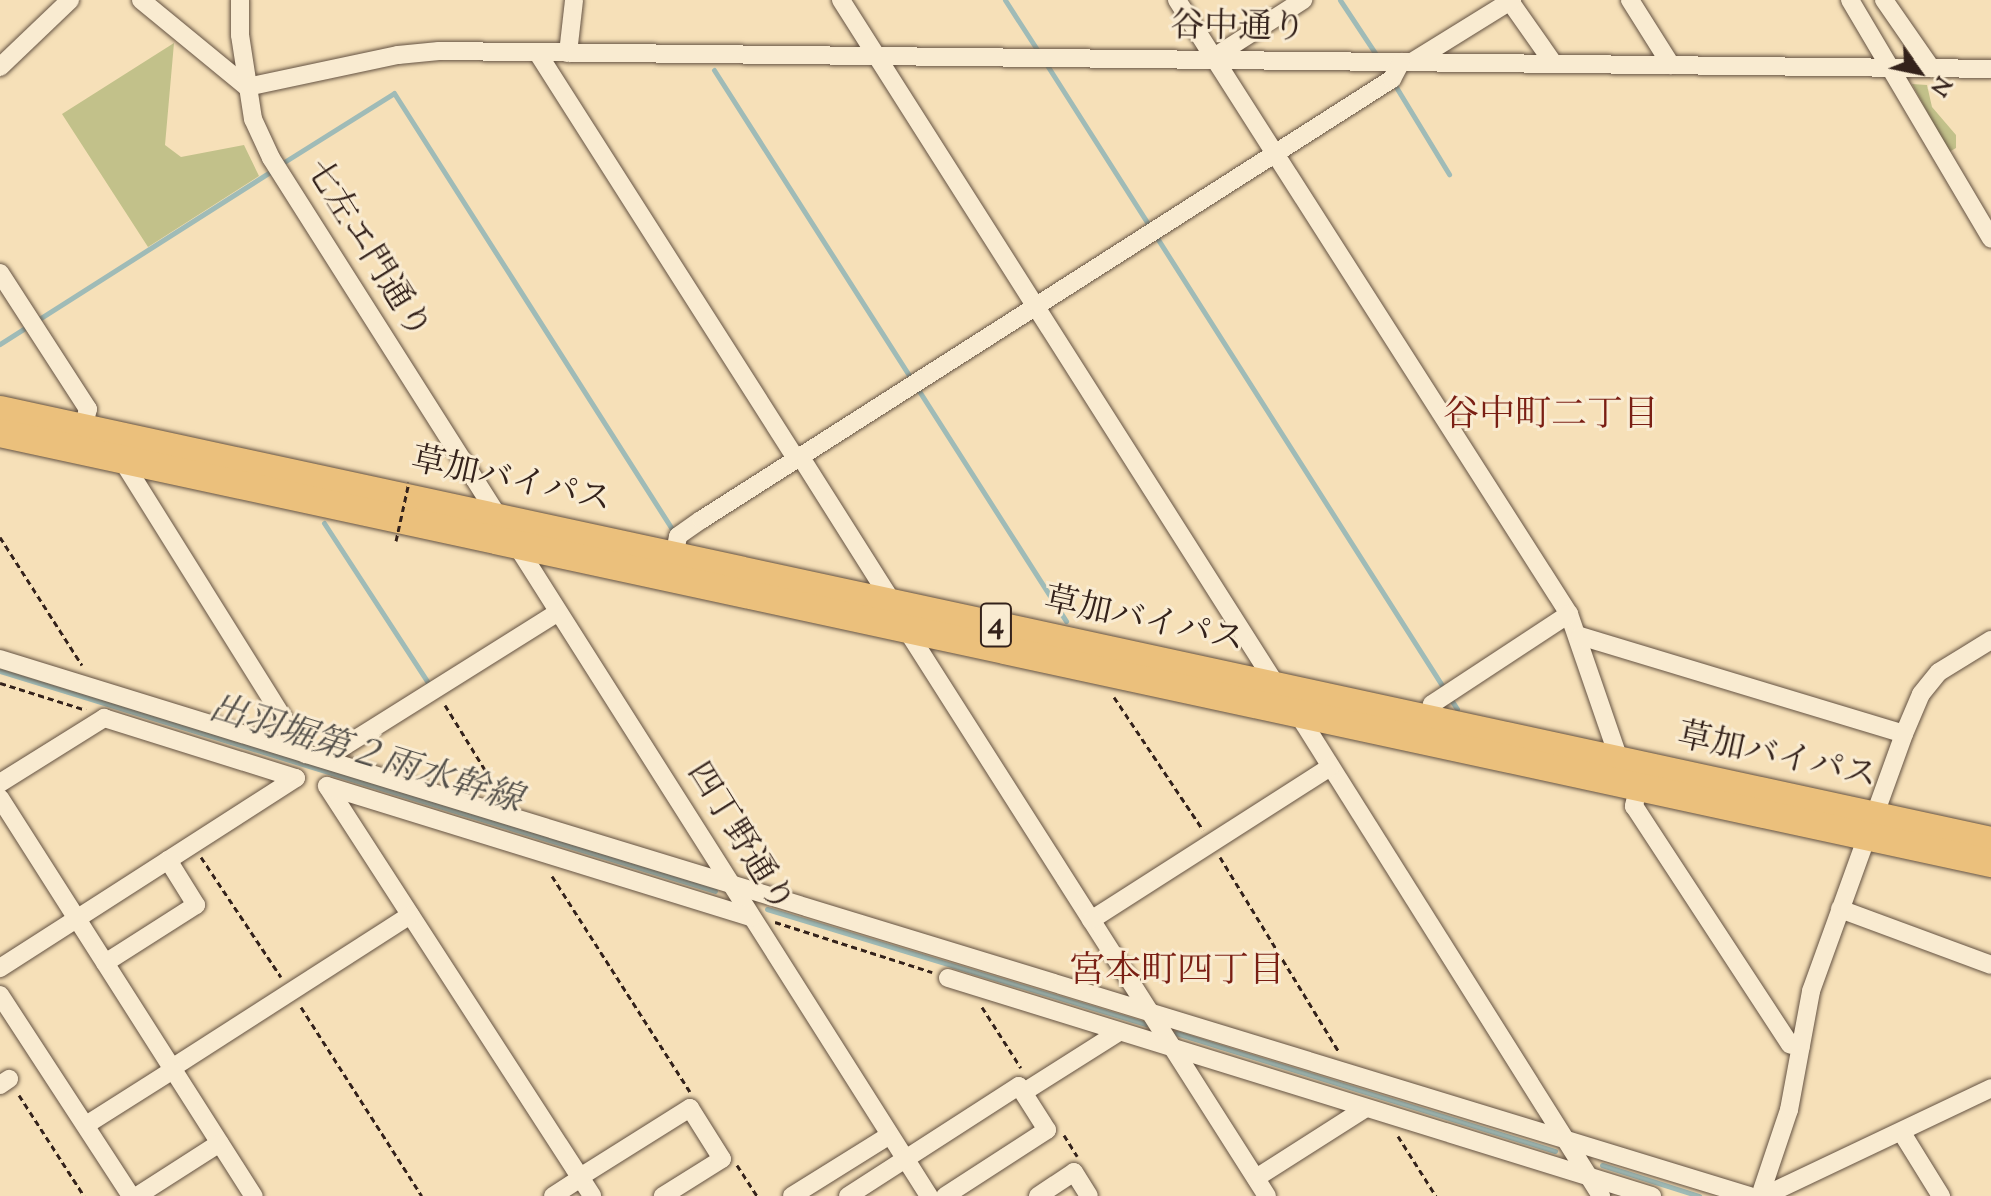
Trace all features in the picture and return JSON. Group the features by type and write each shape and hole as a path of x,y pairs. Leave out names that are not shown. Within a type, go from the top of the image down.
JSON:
{"highway":[{"name":"草加バイパス","path":"0,410 675,552 893,603 1619,759 1870,826 1991,863"},
{"name":"草加バイパス","path":"0,433 1298,714 1639,784 1870,826 1991,841"}],"street":[{"path":"0,67 70,0"},
{"path":"141,0 247,87"},
{"name":"七左エ門通り","path":"240,0 247,87 253,119 271,158 496,515"},
{"path":"568,53 574,0"},
{"path":"841,0 1570,1142 1601,1196"},
{"path":"1177,0 1569,614 1580,636 1619,759"},
{"path":"1215,58 1303,0"},
{"path":"675,552 678,536 1036,304 1392,79 1406,62 1511,0 1554,64"},
{"path":"1630,0 1671,65"},
{"path":"1850,0 1894,68 1991,238"},
{"path":"1884,0 1931,68"},
{"name":"谷中通り","path":"247,87 417,52 1215,58 1991,69"},
{"path":"537,52 893,603"},
{"path":"0,273 88,409 83,428"},
{"path":"122,460 306,754"},
{"name":"四丁野通り","path":"496,515 929,1196"},
{"path":"324,759 558,612"},
{"path":"1429,717 1432,704 1569,614"},
{"path":"906,629 1267,1196"},
{"path":"1580,636 1904,734"},
{"path":"1762,1196 1789,1110 1811,991 1904,734 1921,694 1939,672 1991,640"},
{"path":"0,659 1750,1196"},
{"path":"0,783 104,718 296,778 0,968"},
{"path":"1091,920 1330,767"},
{"path":"1639,784 1634,806 1790,1044 1801,1047"},
{"path":"592,1196 327,786 750,915"},
{"path":"0,798 254,1196"},
{"path":"105,963 196,905 168,860"},
{"path":"1840,909 1991,965"},
{"path":"86,1125 410,915"},
{"path":"948,978 1652,1196"},
{"path":"0,995 134,1196 220,1143"},
{"path":"1024,1092 1119,1032"},
{"path":"848,1196 1019,1086 1047,1130 945,1196"},
{"path":"1762,1196 1902,1133 1991,1088"},
{"path":"553,1196 690,1108 722,1159 663,1196"},
{"path":"1256,1178 1375,1110"},
{"path":"1902,1133 1941,1196"},
{"path":"792,1196 890,1135"},
{"path":"1038,1196 1074,1172 1089,1196"}],"path":[{"path":"396,541 409,482"},
{"path":"0,537 97,689"},
{"path":"0,683 104,718"},
{"path":"1106,685 1211,843 1353,1076"},
{"path":"435,689 513,814"},
{"path":"193,844 422,1196"},
{"path":"535,849 698,1104"},
{"path":"750,915 948,978"},
{"path":"5,1082 84,1196"},
{"path":"1375,1110 1436,1196"},
{"path":"732,1157 757,1196"}],"shaded area":[{"path":"174,43 165,145 181,157 244,145 259,176 148,247 62,114"},
{"path":"1912,84 1927,85 1932,107 1956,135 1956,148 1949,152"}],"waterway":[{"path":"1005,0 1040,54"},
{"path":"1340,0 1377,56"},
{"path":"1045,62 1457,709"},
{"path":"714,70 1066,621"},
{"path":"1393,82 1449,174"},
{"path":"281,164 394,93 672,529"},
{"path":"0,344 273,170"},
{"path":"324,523 429,684"},
{"name":"出羽堀第２雨水幹線","path":"0,671 715,891"},
{"name":"出羽堀第２雨水幹線","path":"767,909 1146,1024"},
{"name":"出羽堀第２雨水幹線","path":"1176,1033 1555,1151"},
{"name":"出羽堀第２雨水幹線","path":"1602,1165 1699,1196"}],"district":[{"name":"谷中町二丁目","path":"1551,417"},
{"name":"宮本町四丁目","path":"1177,973"}]}
